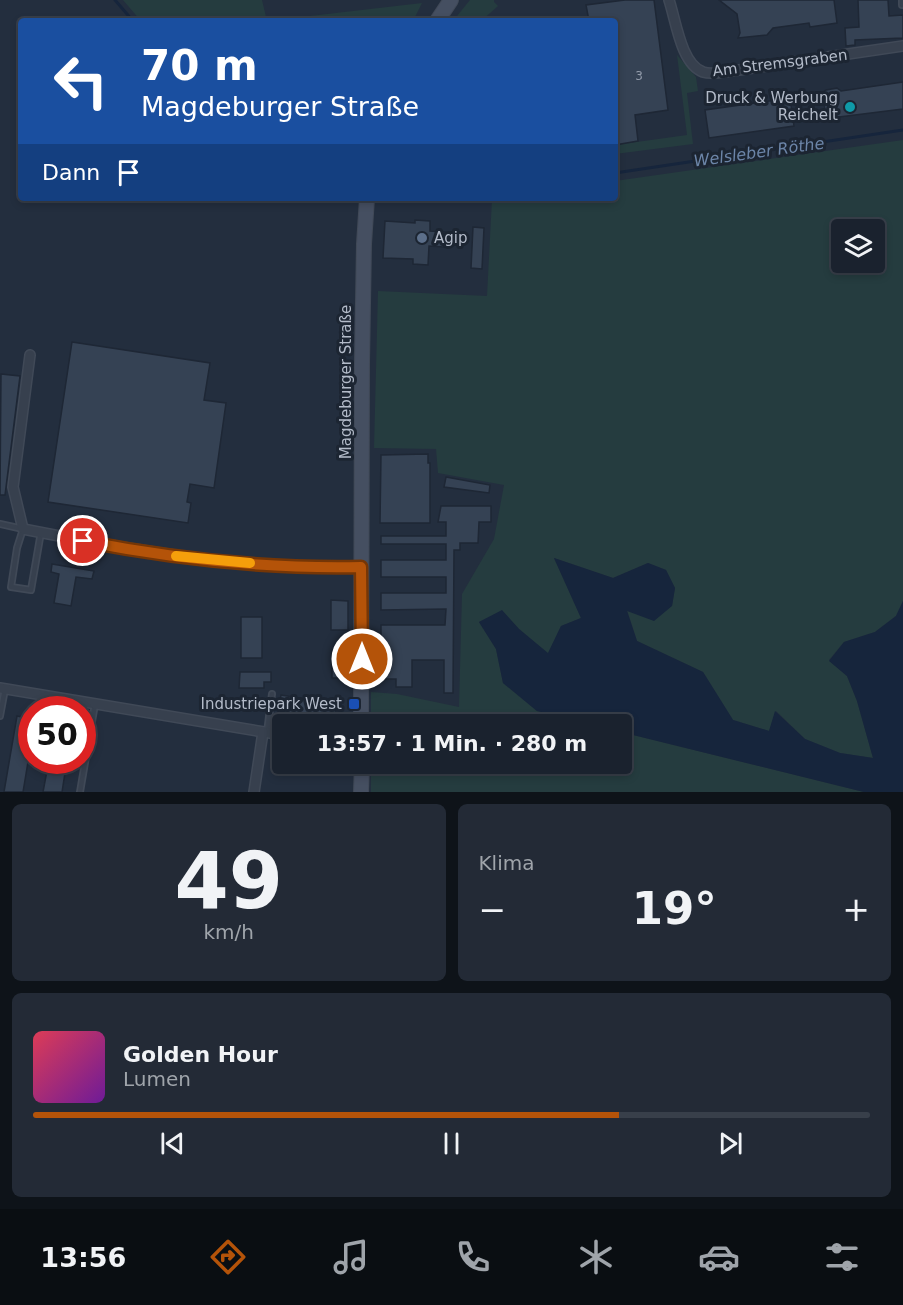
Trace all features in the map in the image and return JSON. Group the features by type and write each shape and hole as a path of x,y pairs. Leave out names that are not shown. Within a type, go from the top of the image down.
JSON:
{"main road":[{"path":"439,18 451,0"},
{"name":"Magdeburger Straße","path":"362,714 363,284 367,201"},
{"path":"362,774 362,792"}],"street":[{"name":"Am Stremsgraben","path":"669,0 686,58 694,67 704,72 713,73 903,46"},
{"path":"30,355 13,487 23,529 126,549 195,559 300,567 361,567"},
{"path":"2,688 49,696"},
{"path":"96,704 272,733"},
{"path":"254,792 265,732"}],"lane":[{"path":"0,524 23,529 17,548 11,587 31,590 41,532"},
{"path":"0,716 2,688"},
{"path":"265,732 272,694"},
{"path":"80,792 83,774"}],"green space":[{"path":"123,0 262,0 266,18 138,18"},
{"path":"470,0 494,0 498,6 484,18 455,18"},
{"path":"422,3 414,18 293,18"},
{"path":"677,55 696,77 698,91 687,93 693,144 618,154 618,145 687,135"},
{"path":"903,140 903,601 896,616 875,632 844,642 829,660 847,676 857,701 873,758 840,753 805,739 776,711 769,731 733,720 703,672 637,641 627,610 672,606 675,588 666,570 648,563 613,578 554,558 581,618 561,626 548,654 502,611 479,622 496,649 503,683 537,711 550,714 371,714 371,692 397,694 459,707 462,594 494,539 504,485 438,473 436,449 374,448 378,291 487,296 492,201 618,201 618,181"},
{"path":"632,735 864,792 371,792 371,774 632,774"}],"water":[{"path":"554,558 613,578 648,563 666,570 675,588 672,606 654,621 627,611 637,641 703,672 733,720 769,731 775,711 805,739 840,753 873,758 857,701 847,676 829,661 844,642 875,632 896,616 903,601 903,792 864,792 632,735 632,714 550,714 537,711 503,683 496,649 479,622 502,610 519,629 548,653 561,626 581,618"}],"building":[{"path":"625,0 654,0 668,110 635,115 638,141 618,144 618,18 588,18 586,5"},
{"path":"719,0 834,0 837,23 810,27 809,23 773,28 767,35 738,38 740,33 737,14"},
{"path":"858,0 888,0 889,16 903,15 903,38 855,40 855,45 846,46 845,28 859,27"},
{"name":"Druck & Werbung Reichelt","path":"903,82 903,109 831,118 825,112 823,92 826,90 837,88 841,91"},
{"path":"790,98 794,126 709,138 705,110"},
{"path":"415,220 430,221 430,231 445,232 444,247 429,246 428,265 413,264 413,259 383,258 385,221 415,223"},
{"path":"473,227 484,228 482,269 471,268"},
{"path":"72,342 210,363 204,400 226,403 214,488 190,484 187,502 191,503 188,523 48,502"},
{"path":"1,374 20,376 5,495 0,495"},
{"path":"428,454 430,523 380,523 381,455"},
{"path":"446,477 490,485 489,493 444,487"},
{"path":"441,506 491,506 491,522 479,522 478,543 460,543 460,550 454,550 453,693 444,693 444,660 412,660 412,687 396,687 396,679 381,679 381,625 445,625 446,609 381,610 381,593 446,593 446,577 381,577 381,560 446,560 446,544 381,544 381,536 446,536 446,522 438,522"},
{"path":"52,564 94,571 92,579 76,577 71,606 54,603 59,574 51,572"},
{"path":"331,600 348,601 348,630 331,630"},
{"path":"241,617 262,617 262,658 241,658"},
{"path":"332,651 347,651 347,678 332,678"},
{"path":"240,672 271,672 271,682 264,682 264,688 239,688"},
{"path":"281,695 337,704 335,714 278,713"},
{"path":"17,716 18,774 26,774 23,792 4,792"},
{"path":"46,774 65,774 62,792 43,792"}],"waterway":[{"name":"Welsleber Röthe","path":"115,0 130,18"},
{"name":"Welsleber Röthe","path":"618,173 903,130"}],"slow traffic":[{"path":"176,556 250,563"}],"place":[{"name":"Druck & Werbung Reichelt","path":"850,107"},
{"name":"Agip","path":"422,238"},
{"name":"Industriepark West","path":"354,704"}],"route":[{"path":"83,541 195,559 300,567 361,567 362,659"}]}
